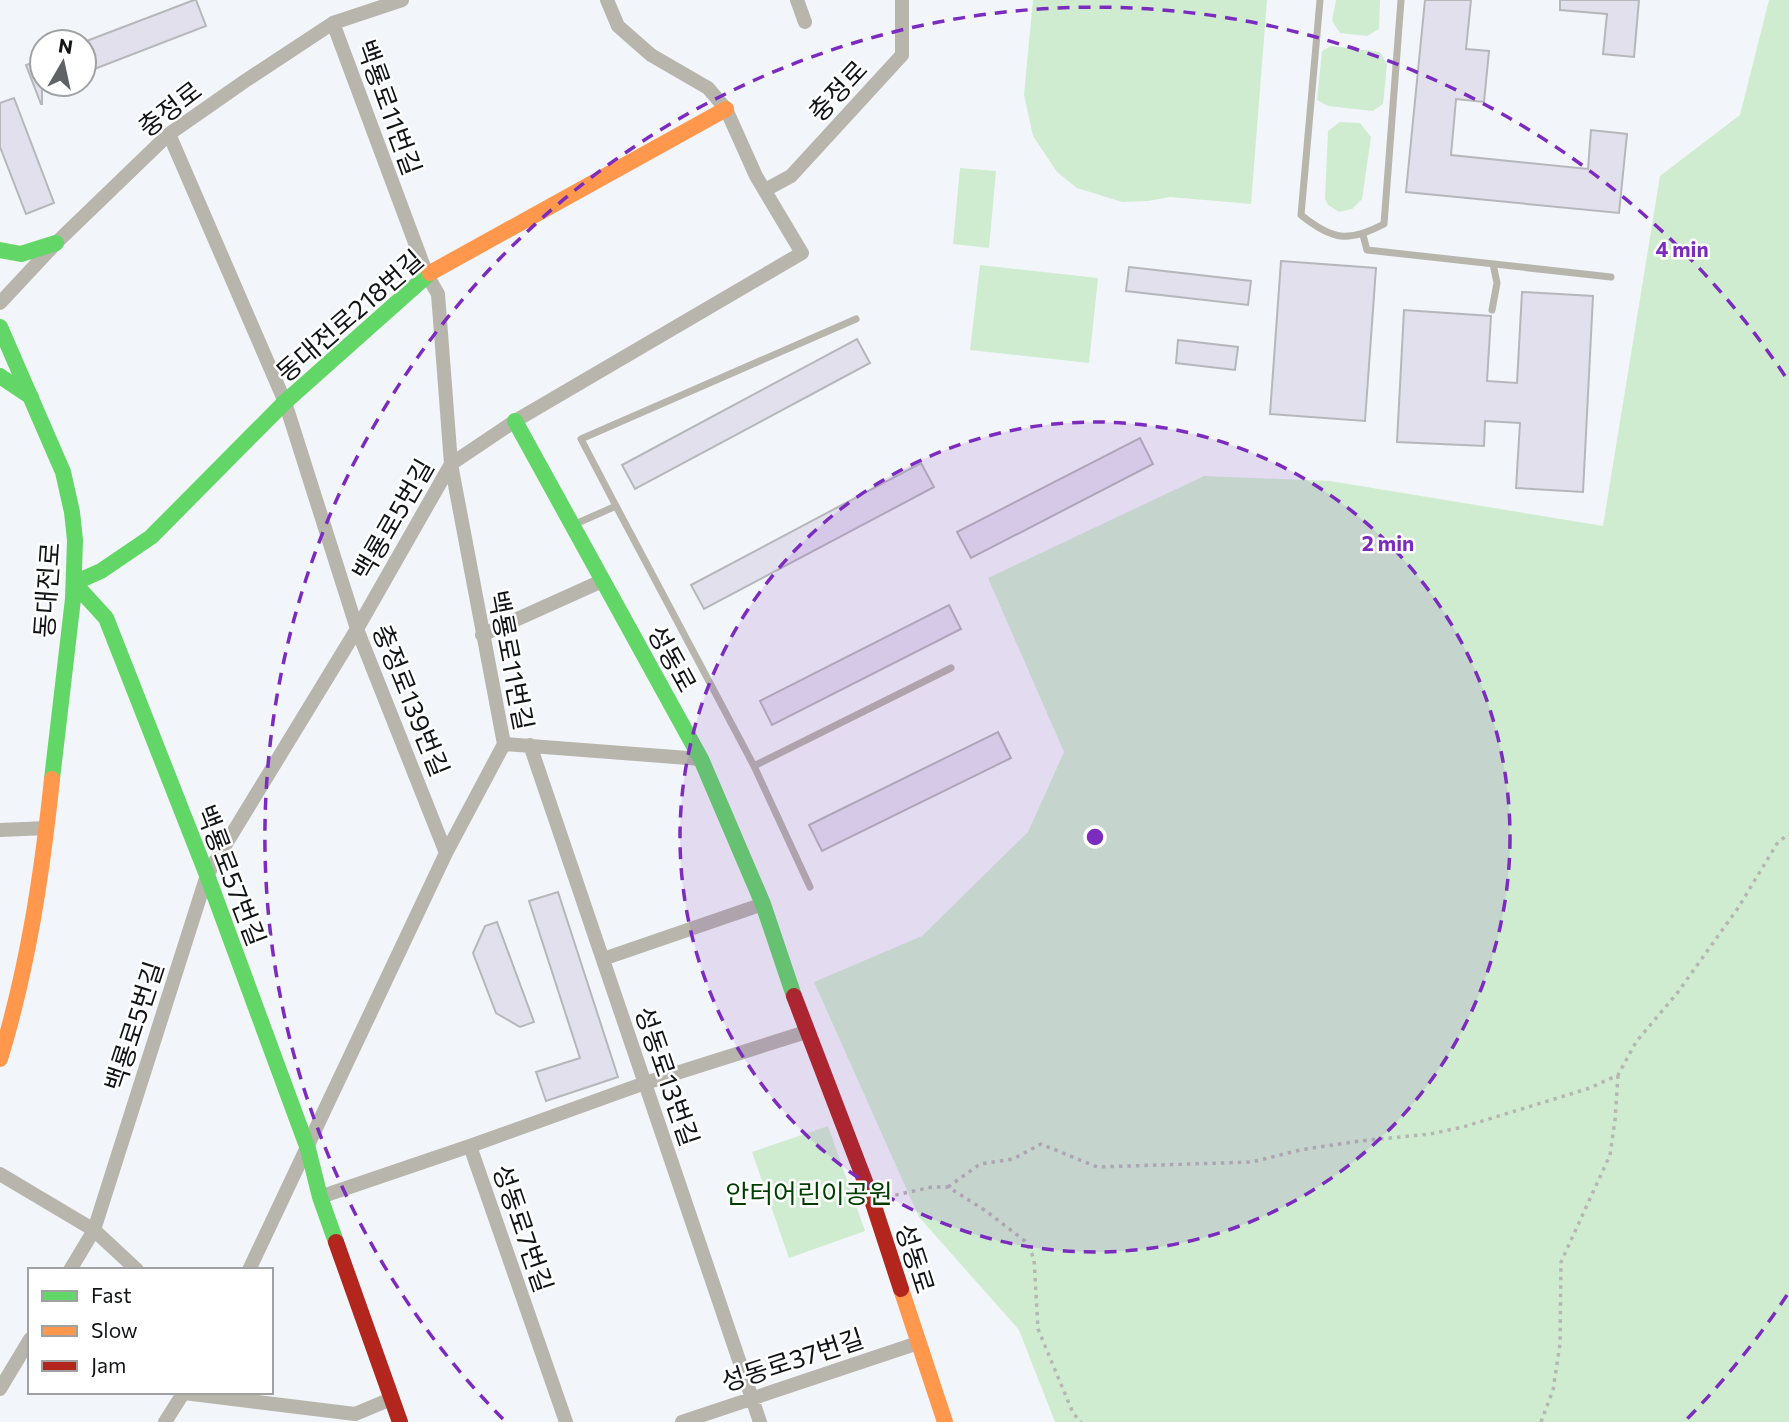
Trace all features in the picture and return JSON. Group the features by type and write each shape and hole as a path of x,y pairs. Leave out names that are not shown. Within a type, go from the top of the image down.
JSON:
{"street":[{"name":"충정로","path":"0,303 56,243 169,134 245,80 333,23 384,3 402,0"},
{"name":"백룡로5번길","path":"71,1268 94,1230 207,875 357,629 451,464 515,421 802,253 765,190 726,109 708,88 651,55 618,26 607,0"},
{"path":"797,0 805,22"},
{"name":"충정로","path":"765,190 791,176 902,55 902,0"},
{"name":"백룡로11번길","path":"249,1268 308,1149 446,853 505,744 451,464 438,294 427,275 333,23"},
{"name":"동대전로218번길","path":"74,583 101,571 151,537 285,402 427,275 726,109"},
{"name":"충정로139번길","path":"169,134 285,402 357,629 446,853"},
{"path":"0,250 10,255 26,255 56,243"},
{"name":"동대전로","path":"0,327 35,400 67,481 76,542 74,583 33,936 11,1028 0,1059"},
{"path":"0,376 35,400"},
{"name":"성동로","path":"515,421 701,760 763,904 806,1032 872,1201 944,1422"},
{"path":"482,635 602,581"},
{"name":"백룡로57번길","path":"74,583 106,618 207,875 308,1149 320,1197 400,1422"},
{"path":"505,744 701,760"},
{"name":"성동로13번길","path":"530,745 760,1422"},
{"path":"0,830 47,828"},
{"path":"603,960 763,904"},
{"path":"645,1083 806,1032"},
{"name":"성동로7번길","path":"566,1422 470,1146 645,1083"},
{"path":"320,1197 470,1146"},
{"path":"0,1174 94,1230 135,1268"},
{"path":"0,1389 28,1342"},
{"name":"성동로37번길","path":"682,1422 918,1343"},
{"path":"165,1422 183,1394"},
{"path":"192,1394 355,1414 391,1399"}],"lane":[{"path":"1320,0 1301,215 1318,229 1339,236 1363,235 1384,225 1401,0"},
{"path":"1363,235 1367,250 1611,277"},
{"path":"1492,310 1497,284 1493,264"},
{"path":"810,887 754,766 581,439 856,319"},
{"path":"572,525 616,506"},
{"path":"754,766 951,668"}],"path":[{"path":"1541,1422 1553,1390 1560,1343 1561,1262 1610,1155 1618,1075 1636,1042 1678,992 1738,908 1778,842 1789,834"},
{"path":"948,1187 980,1164 1013,1159 1041,1144 1097,1167 1171,1166 1252,1162 1360,1140 1430,1134 1463,1128 1590,1088 1618,1075"},
{"path":"872,1201 932,1187 948,1187 1026,1241 1034,1258 1038,1329 1073,1413 1081,1422"}],"green space":[{"path":"1033,0 1267,0 1251,204 1170,197 1122,202 1077,188 1057,172 1033,136 1024,95"},
{"path":"1336,0 1380,0 1379,29 1367,36 1340,33 1332,21"},
{"path":"1769,0 1789,0 1789,1422 1055,1422 1019,1330 919,1217 814,982 922,936 1028,832 1064,752 988,578 1204,476 1330,481 1603,526 1660,176 1740,115"},
{"path":"1331,46 1380,52 1387,64 1383,104 1373,111 1328,106 1317,100 1322,51"},
{"path":"1340,122 1360,123 1371,137 1362,199 1352,209 1339,212 1328,205 1325,199 1328,131"},
{"path":"960,168 996,171 989,248 953,244"},
{"path":"980,265 1098,278 1089,363 970,350"},
{"name":"안터어린이공원","path":"828,1126 865,1231 789,1258 752,1152"}],"building":[{"path":"194,0 206,26 98,68 98,37"},
{"path":"1425,0 1471,0 1466,49 1489,51 1484,102 1456,99 1451,155 1588,169 1591,130 1627,134 1619,213 1406,192"},
{"path":"1560,0 1639,0 1634,57 1603,54 1607,14 1560,10"},
{"path":"14,98 54,203 26,214 0,147 0,103"},
{"path":"1281,261 1376,268 1365,421 1270,414"},
{"path":"1129,267 1251,281 1248,305 1126,291"},
{"path":"1522,292 1593,296 1583,492 1516,488 1520,423 1485,421 1484,446 1397,442 1404,310 1491,316 1487,381 1517,383"},
{"path":"857,339 870,363 635,489 622,465"},
{"path":"1178,340 1238,347 1235,370 1176,363"},
{"path":"1140,438 1153,464 971,558 957,532"},
{"path":"921,463 934,487 704,609 691,585"},
{"path":"949,605 961,629 772,725 760,701"},
{"path":"998,732 1011,758 822,851 809,825"},
{"path":"558,892 618,1077 546,1101 536,1072 580,1058 529,901"},
{"path":"497,922 534,1022 520,1027 496,1013 473,953 485,926"}],"traffic: fast":[{"path":"0,250 21,254 56,243"},
{"path":"74,583 101,571 151,537 285,402 430,273"},
{"path":"0,327 63,472 72,512 75,540 73,599 52,779"},
{"path":"0,376 31,397"},
{"path":"515,421 701,759 763,904 794,996"},
{"path":"74,583 106,618 207,875 308,1149 320,1197 336,1242"}],"traffic: slow":[{"path":"430,273 726,109"},
{"path":"0,1059 19,990 33,920 52,779"},
{"path":"901,1289 945,1422"}],"traffic: jam":[{"path":"794,996 871,1197 901,1289"},
{"path":"336,1242 400,1422"}]}
